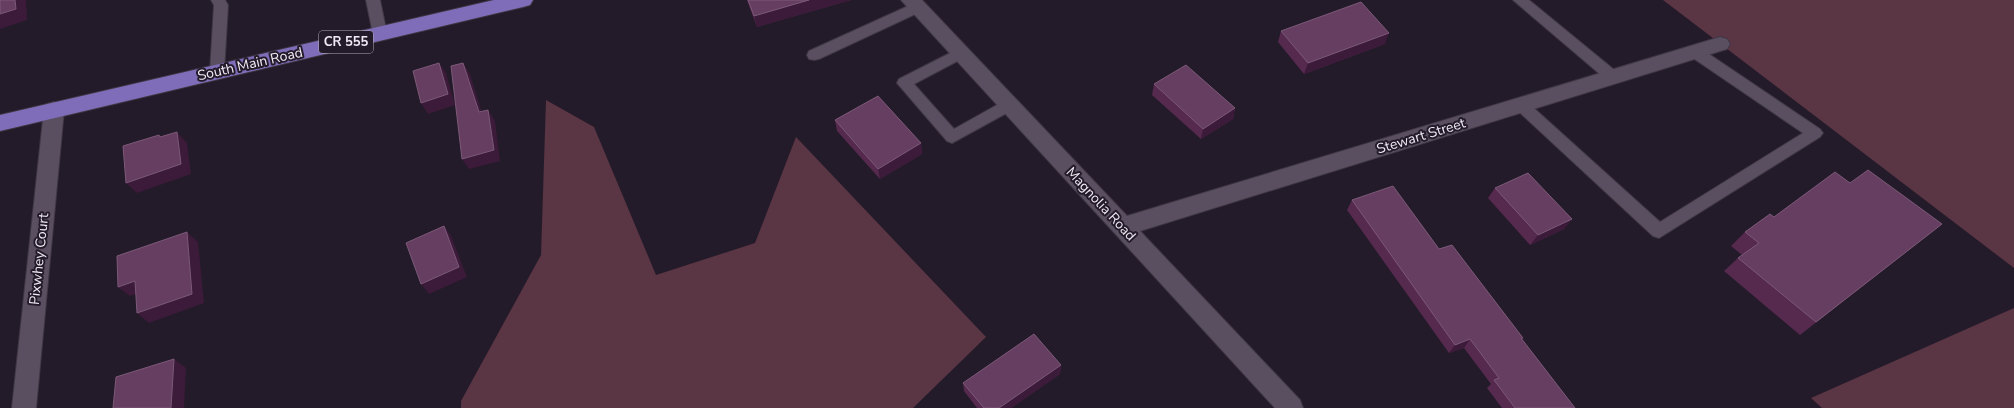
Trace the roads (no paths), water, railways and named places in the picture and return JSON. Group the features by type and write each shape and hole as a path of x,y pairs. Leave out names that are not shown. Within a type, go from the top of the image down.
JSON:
{"main road":[{"name":"South Main Road","path":"0,123 523,0"}],"street":[{"name":"Magnolia Road","path":"914,4 1291,408"},
{"name":"Stewart Street","path":"1122,227 1720,44"},
{"name":"Pixwhey Court","path":"24,408 54,110"}],"lane":[{"path":"373,0 380,34"},
{"path":"1520,0 1613,77"},
{"path":"217,72 220,3"},
{"path":"814,55 914,4"},
{"path":"1520,105 1659,231 1815,134 1695,52"},
{"path":"960,53 904,83 952,137 1009,105"}]}
